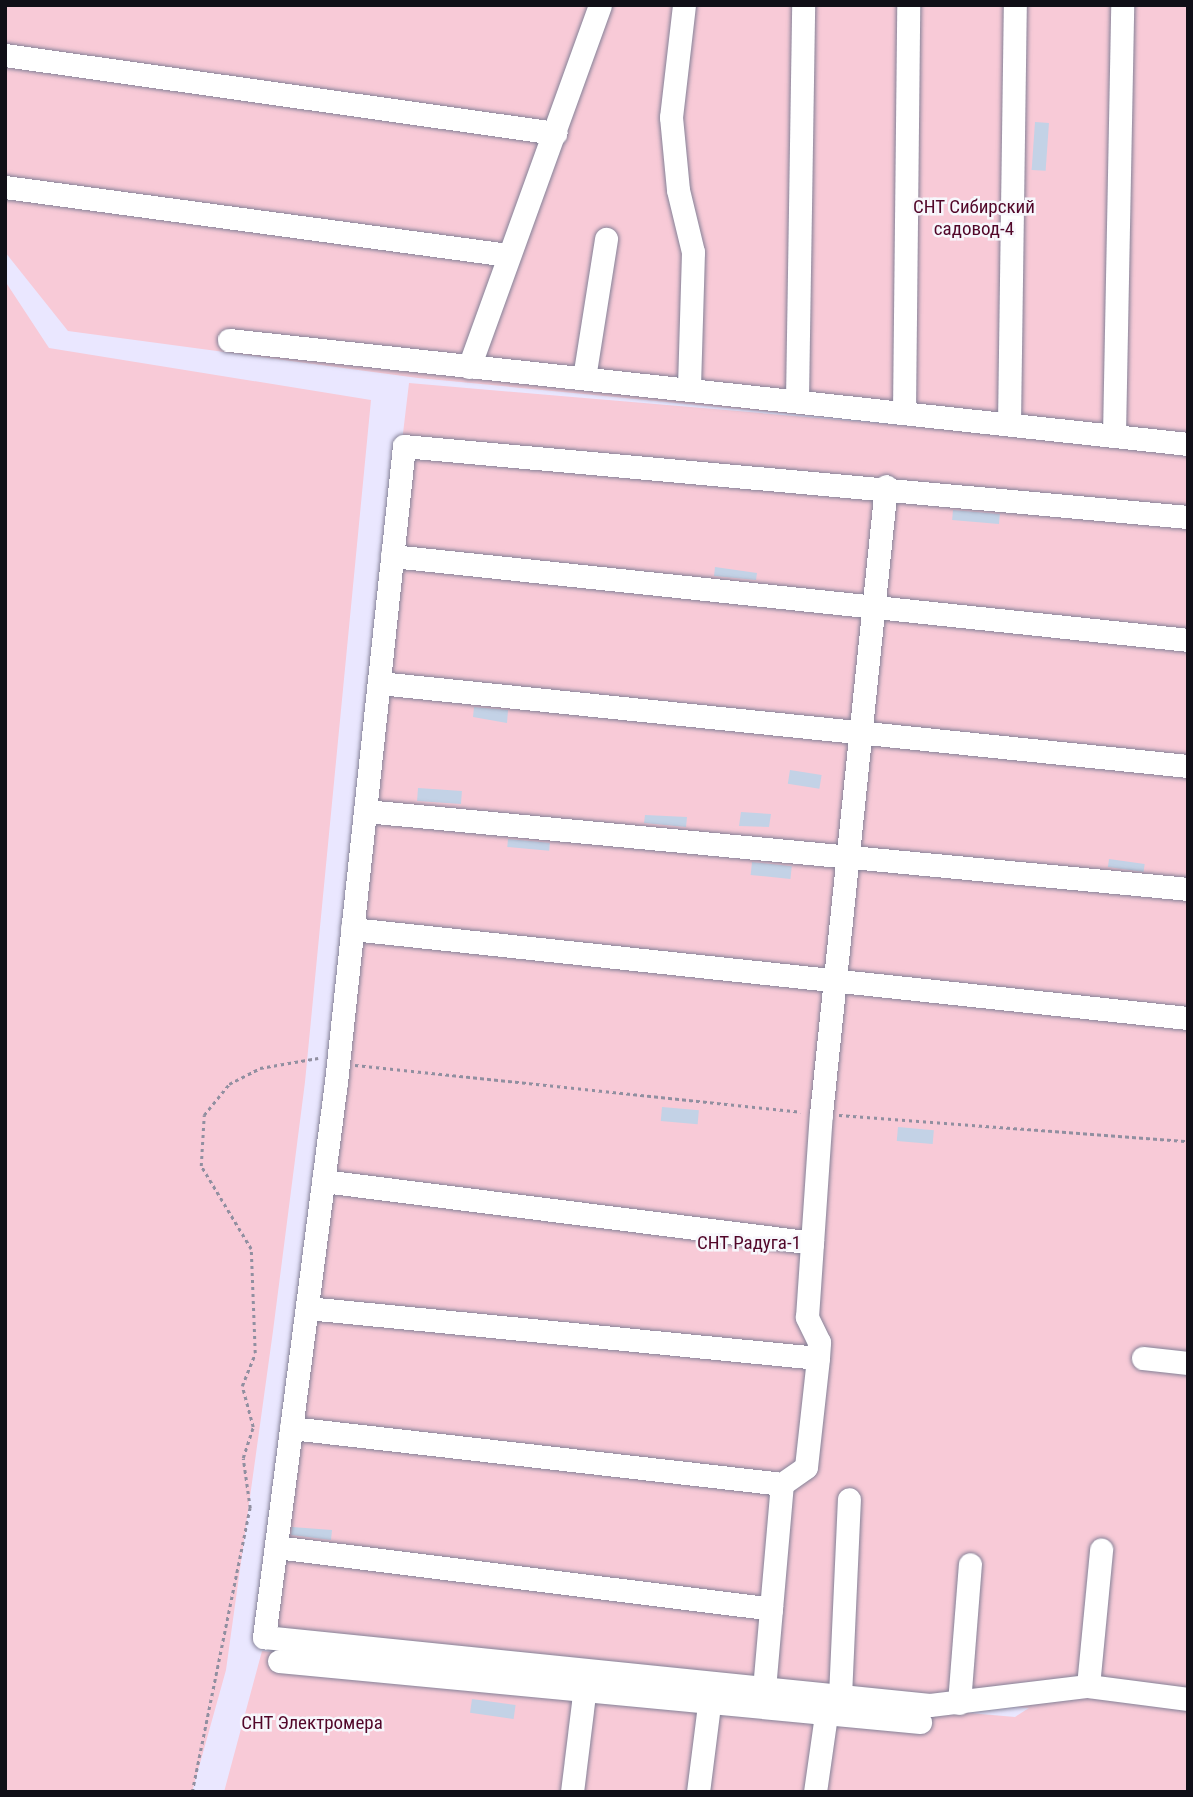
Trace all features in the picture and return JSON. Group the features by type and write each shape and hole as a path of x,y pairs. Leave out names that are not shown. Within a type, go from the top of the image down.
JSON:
{"lane":[{"path":"684,5 671,117 693,252 689,388"},
{"path":"797,399 803,5"},
{"path":"904,411 908,5"},
{"path":"1009,423 1015,5"},
{"path":"1114,435 1122,5"},
{"path":"469,367 555,133 594,6"},
{"path":"5,55 555,133"},
{"path":"5,187 508,256"},
{"path":"584,378 606,239"},
{"path":"229,340 797,399 1188,444"},
{"path":"920,1722 833,1706 764,1689 264,1637 338,1061 404,446 886,486 1188,517"},
{"path":"291,1428 782,1484 806,1467 819,1342 807,1317 821,1114 886,486"},
{"path":"392,556 1188,640"},
{"path":"379,683 1188,766"},
{"path":"365,811 1188,889"},
{"path":"352,929 1188,1018"},
{"path":"323,1181 812,1243"},
{"path":"307,1308 818,1358"},
{"path":"1143,1358 1188,1363"},
{"path":"764,1689 782,1484"},
{"path":"815,1792 833,1706 849,1499"},
{"path":"276,1547 771,1609"},
{"path":"1088,1686 1101,1550"},
{"path":"959,1703 970,1564"},
{"path":"279,1661 709,1705 959,1703 1088,1686 1188,1699"},
{"path":"572,1792 584,1694"},
{"path":"698,1792 709,1705"}],"path":[{"path":"191,1792 250,1508 243,1458 253,1427 242,1386 255,1353 251,1248 201,1166 204,1115 229,1084 260,1069 322,1057 338,1061 821,1114 1188,1141"}],"green space":[{"name":"СНТ Радуга-1","path":"5,5 1188,5 1188,1792 224,1792 262,1651 1015,1717 1029,1708 259,1643 409,383 959,430 418,378 68,331 5,252"},
{"path":"5,281 49,348 371,400 305,1082 273,1331 226,1670 192,1792 5,1792"}],"building":[{"path":"1035,122 1049,123 1046,171 1032,170"},
{"path":"953,510 1000,514 999,524 952,520"},
{"path":"715,567 757,573 756,580 714,576"},
{"path":"474,707 508,710 507,723 473,717"},
{"path":"790,770 822,775 819,789 788,784"},
{"path":"418,788 462,791 461,804 417,801"},
{"path":"741,812 771,814 769,827 739,826"},
{"path":"645,815 687,817 686,827 644,823"},
{"path":"508,839 550,843 549,851 507,847"},
{"path":"1109,859 1145,864 1144,872 1108,867"},
{"path":"752,862 792,866 790,879 751,875"},
{"path":"662,1107 699,1110 698,1124 661,1121"},
{"path":"898,1127 934,1130 933,1144 897,1141"},
{"path":"292,1527 332,1530 331,1540 291,1535"},
{"path":"472,1699 516,1705 514,1719 470,1713"}],"park label":[{"name":"СНТ Сибирский садовод-4","path":"974,218"},
{"name":"СНТ Электромера","path":"312,1723"}]}
